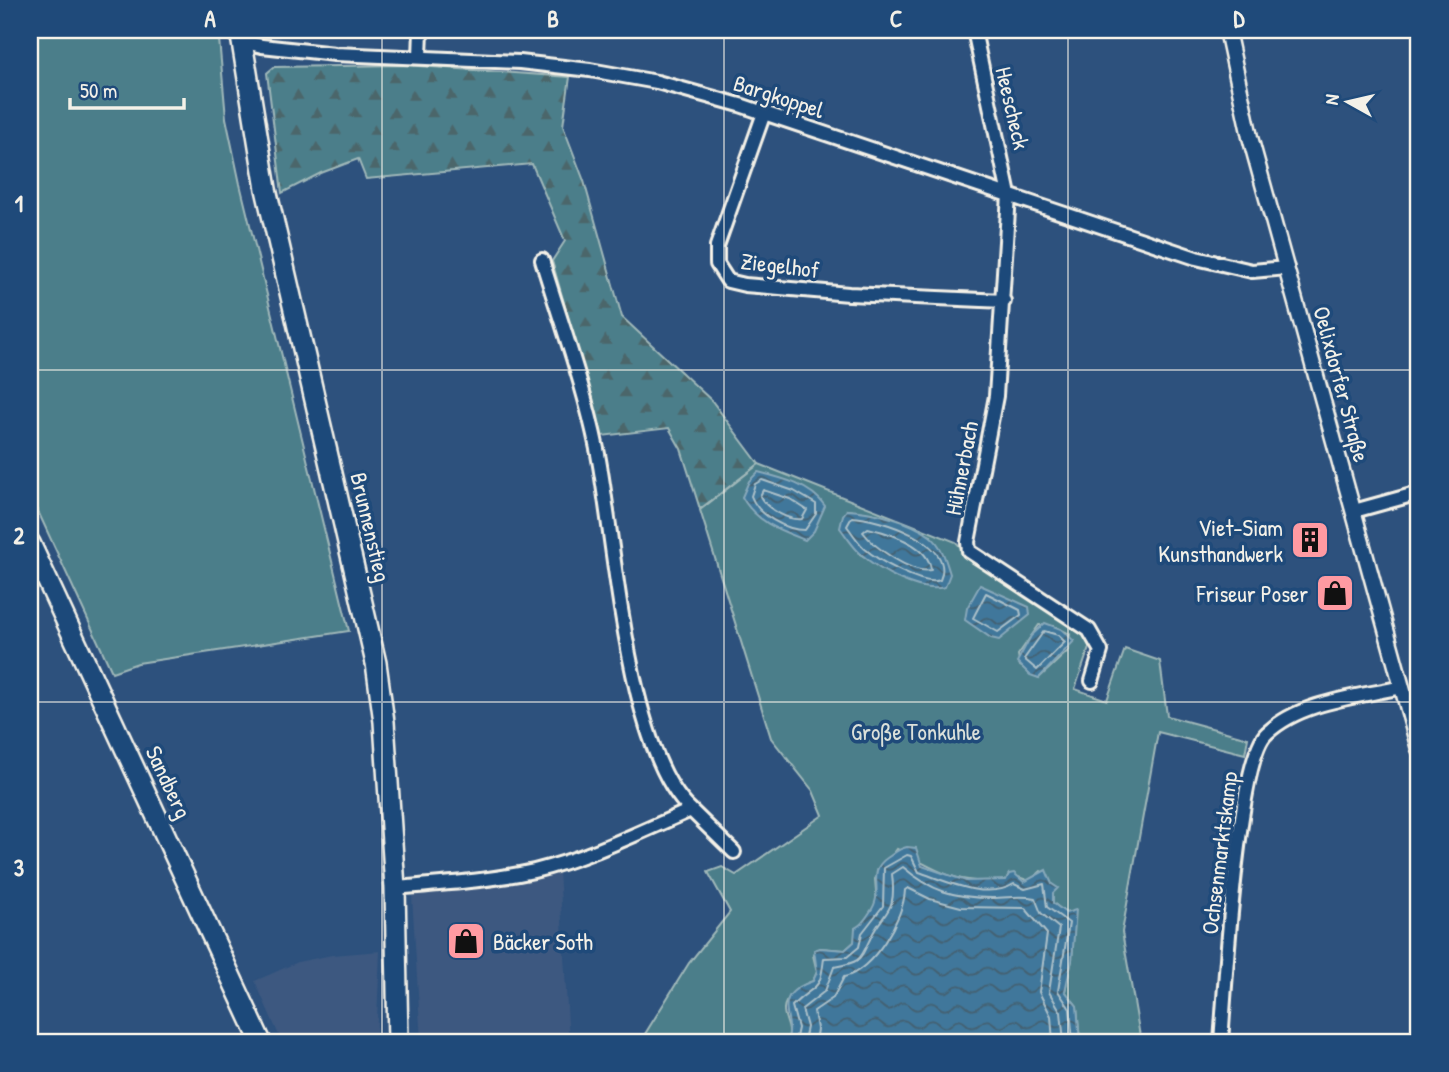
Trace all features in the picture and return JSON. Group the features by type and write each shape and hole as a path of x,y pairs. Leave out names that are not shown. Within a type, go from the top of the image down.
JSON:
{"main road":[{"name":"Brunnenstieg","path":"237,33 266,189 374,651 384,722 395,888 398,1042"},
{"name":"Sandberg","path":"30,543 261,1042"}],"street":[{"path":"420,57 421,30"},
{"name":"Heescheck","path":"974,30 1009,195"},
{"name":"Oelixdorfer Straße","path":"1227,30 1250,137 1419,749"},
{"name":"Bargkoppel","path":"237,33 335,54 520,62 610,73 690,90 1239,269 1263,272 1287,268"},
{"name":"Ziegelhof","path":"764,113 718,246 718,264 728,281 745,285 849,294 1004,301"},
{"name":"Hühnerbach","path":"1009,195 996,396 968,542 970,551 1089,630 1101,651 1092,681"},
{"path":"542,260 595,439 624,624 645,716 677,798 734,852"},
{"path":"1354,511 1419,493"},
{"name":"Ochsenmarktskamp","path":"1221,1042 1235,879 1255,750 1264,735 1297,712 1402,687"},
{"path":"395,888 481,880 534,871 574,859 691,810"}],"shaded area":[{"path":"559,870 569,1042 421,1042 412,895 496,883"},
{"path":"380,951 376,1042 282,1042 255,981 298,962 332,955"}],"green space":[{"path":"30,30 200,30 219,39 226,118 240,184 349,631 138,663 112,672 30,494"},
{"path":"405,65 570,77 563,126 584,181 622,317 712,401 759,464 700,509 681,449 669,428 602,436 552,261 565,241 532,164 366,179 358,159 321,173 282,193 267,73 274,67"},
{"name":"Große Tonkuhle","path":"759,464 956,542 972,560 1086,633 1090,645 1075,689 1107,700 1125,649 1160,661 1167,716 1248,738 1245,754 1158,732 1122,932 1141,1042 1080,1042 1077,1006 1065,991 1072,960 1075,911 1066,913 1053,903 1049,882 1041,871 1030,881 1009,874 1006,880 974,881 948,875 897,849 875,879 877,903 854,942 845,950 820,948 813,955 817,972 813,981 787,1000 784,1014 789,1028 787,1042 640,1042 689,963 730,912 708,872 722,867 736,875 823,815 813,791 771,738 700,510","holes":["847,510 881,515 931,536 908,582 860,554","1039,625 1054,626 1070,634 1069,650 1039,678 1020,666 1018,655"]}],"water":[{"path":"758,472 804,488 825,506 814,531 805,540 769,524 748,506 742,497 749,481"},
{"path":"847,510 890,518 930,536 941,549 950,574 945,587 924,587 900,580 869,561 840,528"},
{"path":"980,585 1029,607 1030,615 999,640 991,638 965,620 967,608"},
{"path":"1045,623 1061,629 1074,641 1039,678 1030,675 1017,662 1031,636"},
{"path":"907,847 916,848 922,866 966,881 1006,880 1009,874 1014,873 1024,882 1046,870 1052,884 1058,888 1053,893 1053,903 1066,913 1076,910 1072,960 1065,991 1077,1006 1080,1042 787,1042 787,1001 799,987 813,981 817,972 814,950 845,950 854,942 855,928 864,921 874,904 877,870 896,851"}],"place":[{"name":"Viet-Siam Kunsthandwerk","path":"1310,540"},
{"name":"Friseur Poser","path":"1335,593"},
{"name":"Bäcker Soth","path":"466,941"}]}
